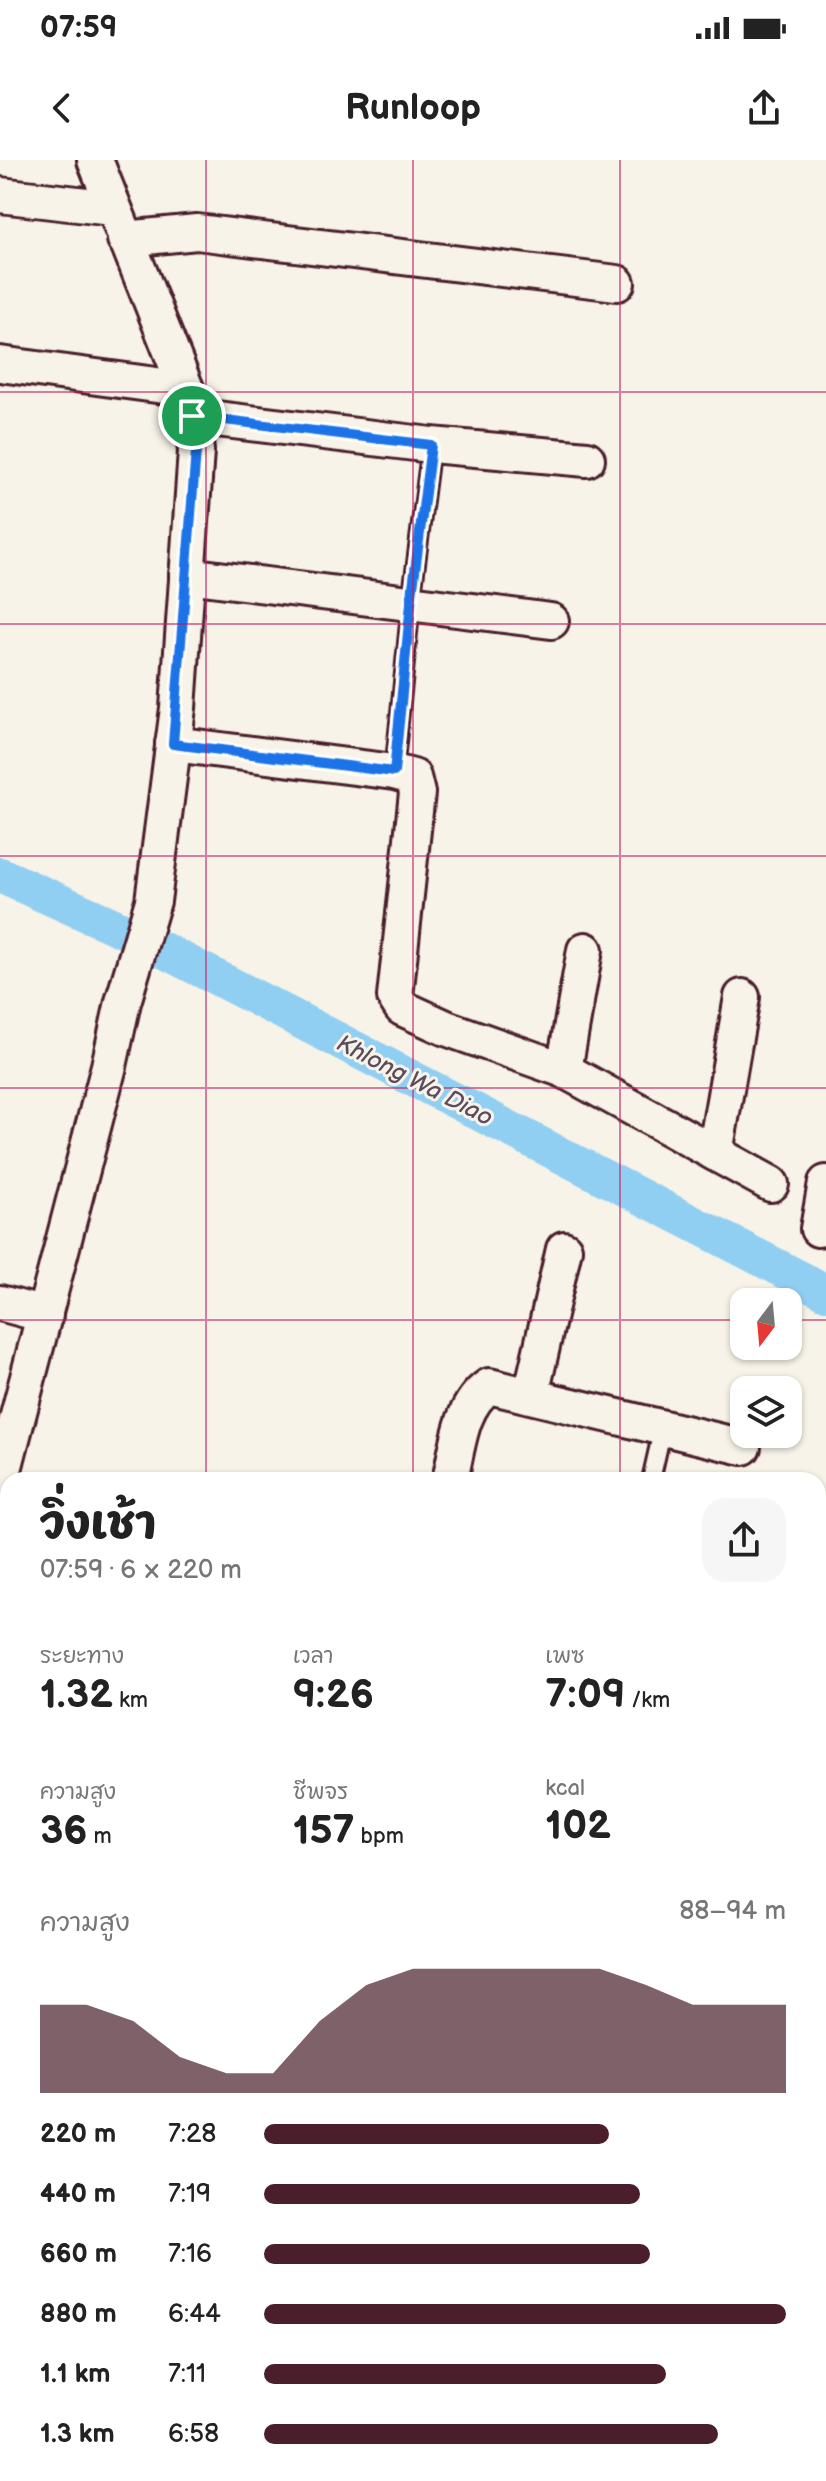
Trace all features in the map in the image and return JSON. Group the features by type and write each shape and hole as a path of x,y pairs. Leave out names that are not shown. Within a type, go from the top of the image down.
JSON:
{"street":[{"path":"3,1472 123,1002 153,901 173,744 196,451 189,402 95,160"},
{"path":"0,195 112,208"},
{"path":"125,239 197,232 617,283"},
{"path":"0,364 189,402 431,445 587,459"},
{"path":"187,575 551,621"},
{"path":"173,744 413,777 417,793 395,997 402,1008 446,1028 564,1070 771,1184"},
{"path":"564,1070 585,950"},
{"path":"715,1153 742,997"},
{"path":"818,1229 826,1183"},
{"path":"531,1395 564,1249"},
{"path":"0,1303 45,1315"},
{"path":"452,1472 467,1410 477,1394 489,1386 730,1444"}],"lane":[{"path":"394,772 431,445"},
{"path":"653,1472 663,1427"}],"waterway":[{"name":"Khlong Wa Diao","path":"0,875 134,935 826,1292"}],"route":[{"path":"192,416 431,445 394,772 173,744 196,451 192,416"}]}
